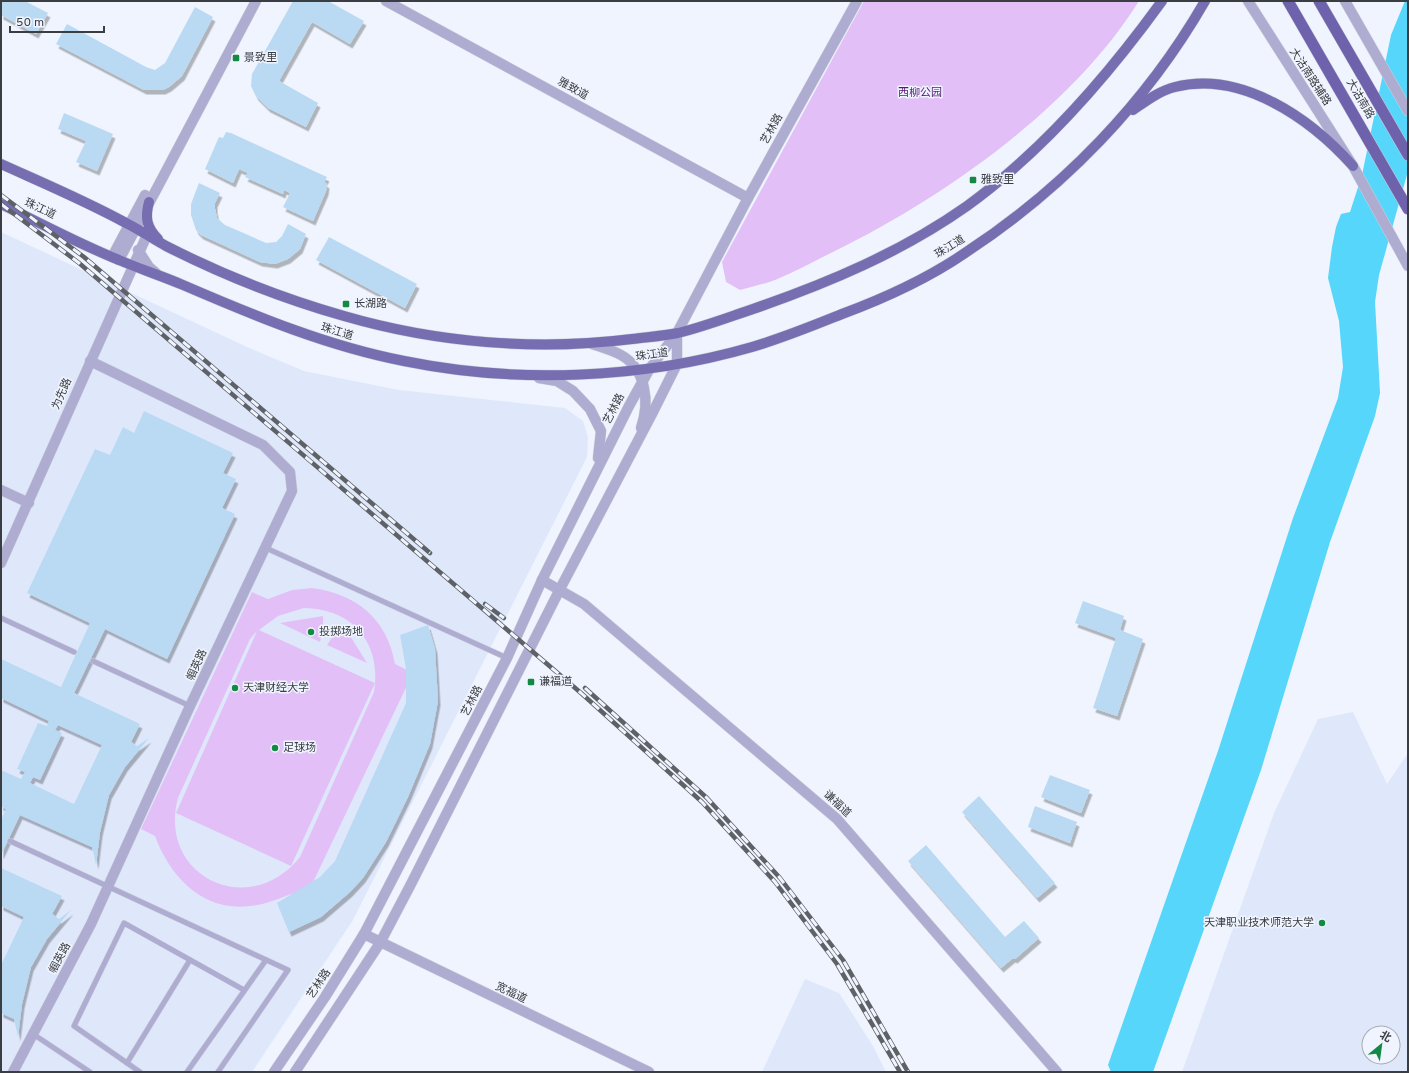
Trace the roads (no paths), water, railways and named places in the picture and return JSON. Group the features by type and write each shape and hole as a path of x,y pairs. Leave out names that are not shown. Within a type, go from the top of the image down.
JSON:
{"highway":[{"name":"大沽南路","path":"1288,1 1408,209"},
{"name":"大沽南路","path":"1319,1 1408,155"}],"main road":[{"name":"珠江道","path":"1,164 132,226 166,246 205,264 295,301 383,327 494,342 592,344 677,333 728,317 832,280 875,260 965,207 1016,166 1073,110 1125,52 1162,1"},
{"name":"珠江道","path":"1,204 116,259 156,273 255,316 325,341 368,354 438,367 478,372 525,375 574,374 636,370 677,364 749,348 797,333 876,301 912,284 965,254 1041,197 1123,117 1154,78 1205,1"},
{"path":"1123,117 1147,100 1174,88 1189,84 1220,85 1259,97 1300,118 1329,141 1353,166"},
{"path":"146,201 147,222 154,234 166,246"}],"street":[{"path":"146,201 248,1"},
{"path":"116,259 132,226 256,1"},
{"name":"雅致道","path":"386,1 748,198"},
{"name":"艺林路","path":"274,1072 329,991 364,934 508,658 542,580 592,477 642,381 677,333 748,198 857,1"},
{"name":"大沽南路辅路","path":"1248,1 1353,166"},
{"path":"1345,1 1408,110"},
{"path":"1353,166 1408,266"},
{"path":"132,226 139,254 148,267 156,273"},
{"name":"为先路","path":"1,563 147,235"},
{"name":"艺林路","path":"296,1072 380,943 560,589 634,452 677,364 677,333"},
{"path":"592,344 622,355 632,363 642,381 646,394 645,409 634,452"},
{"name":"帼英路","path":"13,1072 91,924 190,706 292,491 290,472 263,445 90,361"},
{"path":"525,375 557,381 573,391 590,409 600,431 600,445 592,477"},
{"path":"1,490 29,503"},
{"name":"谦福道","path":"542,580 584,604 837,819 1057,1072"},
{"name":"宽福道","path":"364,934 649,1072"}],"lane":[{"path":"266,548 508,658"},
{"path":"1,618 74,652"},
{"path":"93,661 190,706"},
{"path":"10,841 288,970 218,1072"},
{"path":"140,1072 74,1026 124,923 244,990"},
{"path":"127,1063 190,960"},
{"path":"187,1072 266,960"},
{"path":"33,1034 90,1072"}],"water":[{"path":"1405,1 1408,1 1408,171 1379,275 1375,302 1380,393 1375,416 1330,542 1261,770 1153,1072 1111,1072 1108,1065 1218,751 1293,518 1338,398 1343,367 1339,321 1328,278 1332,247 1336,227 1341,214 1350,212 1362,175 1391,35"}],"railway":[{"path":"1,195 84,257 430,553"},
{"path":"1,204 79,263 581,693 702,802 775,882 837,964 900,1072"},
{"path":"485,604 504,618"},
{"path":"585,688 707,798 780,878 843,960 908,1072"}],"place":[{"name":"景致里","path":"236,58"},
{"name":"雅致里","path":"973,180"},
{"name":"长湖路","path":"346,304"},
{"name":"投掷场地","path":"311,632"},
{"name":"谦福道","path":"531,682"},
{"name":"天津财经大学","path":"235,688"},
{"name":"足球场","path":"275,748"},
{"name":"天津职业技术师范大学","path":"1322,923"}],"park label":[{"name":"西柳公园","path":"920,93"}]}
